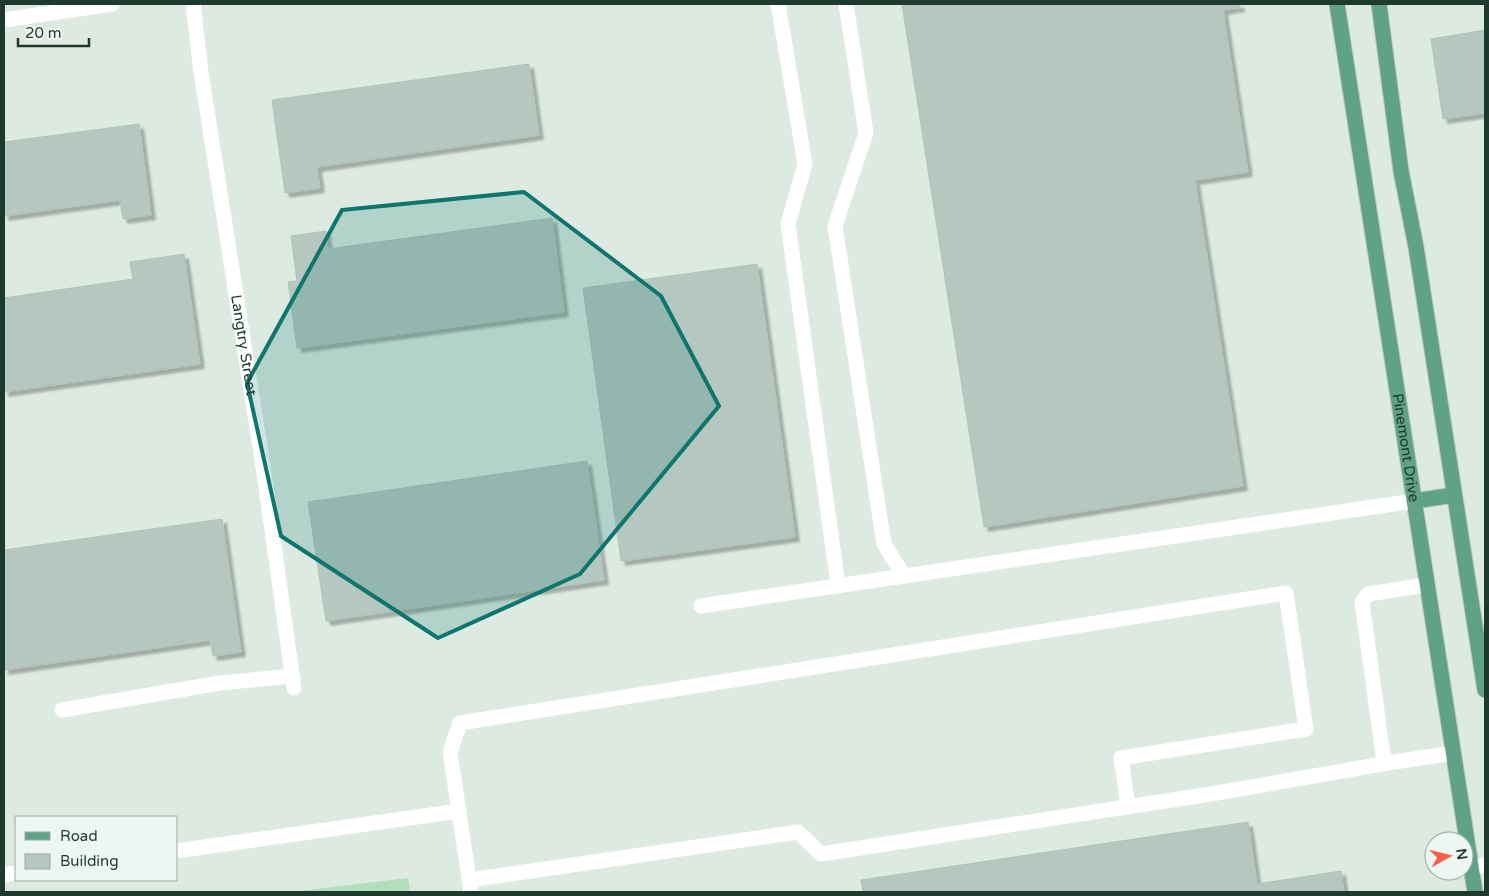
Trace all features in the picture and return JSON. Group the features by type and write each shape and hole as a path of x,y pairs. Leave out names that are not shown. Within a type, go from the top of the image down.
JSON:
{"main road":[{"name":"Pinemont Drive","path":"1337,4 1453,753 1478,867 1475,892"},
{"path":"1379,4 1401,171 1416,247 1485,690"},
{"path":"1414,501 1454,495"}],"street":[{"path":"4,20 112,4"},
{"name":"Langtry Street","path":"62,710 220,683 293,682 263,466 201,72 193,4"},
{"path":"778,4 805,164 788,224 838,585"},
{"path":"846,4 866,132 835,226 884,544 904,576"},
{"path":"701,606 1414,501"},
{"path":"1388,763 1383,755 1362,602 1368,594 1427,585"},
{"path":"1128,806 1121,758 1306,729 1286,593 460,723 450,752 470,886 798,832 821,854 1211,794 1453,753"},
{"path":"178,851 459,811"}],"highlighted area":[{"path":"524,192 661,296 719,406 580,574 438,638 281,536 247,383 342,210"}],"green space":[{"path":"408,878 410,892 292,892"}],"building":[{"path":"902,4 1240,4 1240,7 1223,10 1248,172 1195,180 1243,486 984,527"},
{"path":"1485,30 1485,113 1443,119 1431,39"},
{"path":"529,64 539,135 317,167 320,188 285,193 272,100"},
{"path":"139,124 151,215 123,219 120,200 4,216 4,142"},
{"path":"552,218 564,312 297,348 288,282 297,281 291,236 326,231 328,249"},
{"path":"184,254 200,364 4,392 4,298 133,279 130,262"},
{"path":"757,264 795,537 621,561 583,288"},
{"path":"587,461 604,580 326,621 308,502"},
{"path":"222,519 241,652 213,656 210,640 4,670 4,550"},
{"path":"1248,822 1257,884 1341,871 1344,892 863,892 861,880"}]}
